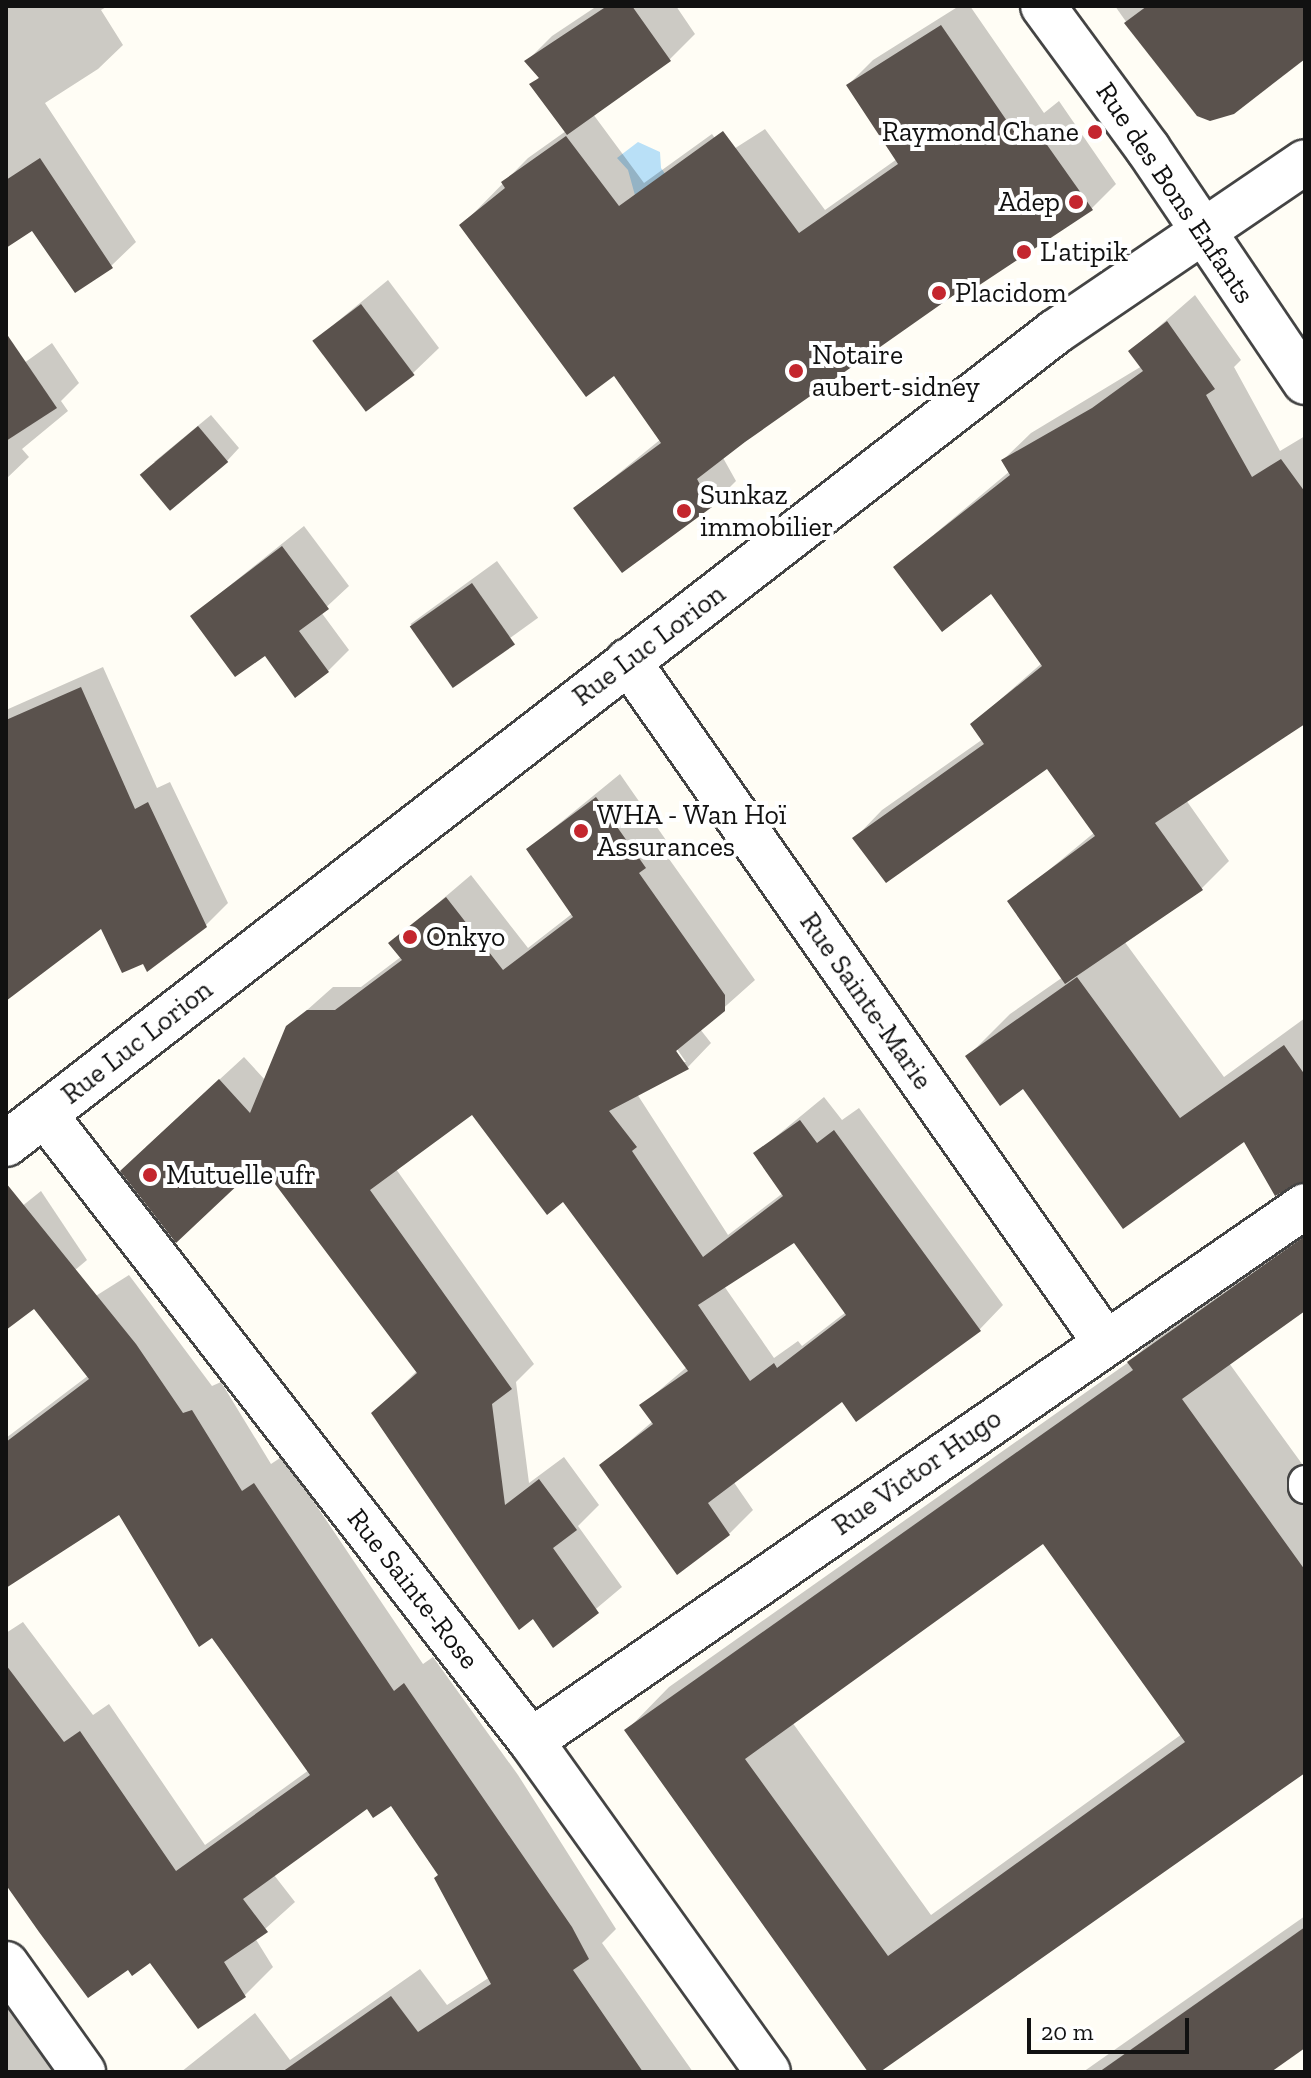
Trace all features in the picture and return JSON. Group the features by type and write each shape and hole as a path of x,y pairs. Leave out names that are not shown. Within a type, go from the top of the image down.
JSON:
{"street":[{"name":"Rue des Bons Enfants","path":"1043,6 1305,382"},
{"name":"Rue Luc Lorion","path":"6,1144 1055,332 1305,162"},
{"name":"Rue Sainte-Marie","path":"628,661 1105,1342"},
{"name":"Rue Sainte-Rose","path":"45,1115 531,1741 768,2072"},
{"name":"Rue Victor Hugo","path":"531,1741 1305,1206"},
{"path":"6,1964 83,2072"}],"water":[{"path":"638,142 660,152 661,168 677,191 636,199 628,170 617,158"}],"building":[{"path":"607,6 632,6 671,61 567,135 529,84 539,78 524,61"},
{"path":"1147,6 1305,6 1305,59 1234,114 1210,121 1197,116 1124,23"},
{"path":"941,25 1018,137 1033,125 1093,210 978,286 974,281 745,442 697,479 712,507 622,573 573,508 661,443 614,376 586,397 459,225 505,188 501,182 566,136 619,206 723,131 799,233 898,164 846,85"},
{"path":"40,158 113,268 75,293 32,231 6,248 6,180"},
{"path":"361,304 415,375 366,412 312,341"},
{"path":"1167,321 1215,389 1206,395 1252,477 1281,459 1305,492 1305,724 1155,823 1203,890 1065,984 1007,901 1095,836 1047,769 886,883 852,838 984,744 970,724 1042,666 991,594 942,632 893,567 1010,475 1001,460 1092,408 1143,371 1128,351"},
{"path":"6,333 57,408 6,441"},
{"path":"198,426 228,462 170,511 140,475"},
{"path":"282,546 329,609 299,631 329,672 295,698 265,656 235,677 190,616"},
{"path":"472,583 515,644 453,688 410,627"},
{"path":"81,687 135,809 148,802 207,927 147,972 143,964 122,973 101,929 6,1001 6,720"},
{"path":"596,797 646,868 639,873 725,995 725,1011 676,1051 689,1069 609,1111 637,1147 632,1151 703,1257 783,1196 753,1153 800,1120 817,1143 834,1130 981,1331 856,1422 842,1402 708,1503 730,1535 677,1575 599,1465 653,1424 639,1405 688,1371 563,1202 547,1215 472,1115 370,1190 512,1389 492,1404 505,1505 539,1479 577,1530 553,1548 599,1613 553,1648 533,1619 519,1630 371,1413 417,1373 260,1164 176,1243 120,1171 219,1079 250,1113 286,1026 307,1010 335,1010 402,960 388,943 446,897 503,970 573,917 526,849","holes":["794,1243 846,1315 777,1368 774,1363 750,1381 698,1305"]},
{"path":"1077,977 1180,1118 1284,1045 1305,1075 1305,1181 1275,1196 1244,1142 1123,1229 1023,1089 1000,1106 965,1056"},
{"path":"6,1183 136,1344 183,1413 192,1410 242,1491 254,1483 394,1691 404,1683 572,1927 589,1959 573,1970 643,2072 282,2072 391,1996 418,2032 491,1984 434,1878 438,1875 391,1806 373,1818 367,1809 243,1899 268,1932 224,1962 246,1997 198,2029 150,1963 132,1976 128,1970 88,1998 39,1932 6,1885 6,1665 64,1742 80,1731 176,1871 310,1775 212,1638 199,1647 119,1515 6,1588 6,1442 89,1379 34,1309 6,1330"},
{"path":"1305,1236 1305,1311 1182,1399 1305,1570 1305,1773 880,2072 868,2072 624,1730 1133,1370 1127,1362","holes":["1043,1544 1185,1742 888,1956 745,1759"]},
{"path":"1305,1927 1305,2048 1271,2072 1099,2072"}],"place":[{"name":"Raymond Chane","path":"1095,132"},
{"name":"Adep","path":"1076,202"},
{"name":"L'atipik","path":"1024,252"},
{"name":"Placidom","path":"939,293"},
{"name":"Notaire aubert-sidney","path":"796,371"},
{"name":"Sunkaz immobilier","path":"684,511"},
{"name":"WHA - Wan Hoï Assurances","path":"581,831"},
{"name":"Onkyo","path":"410,937"},
{"name":"Mutuelle ufr","path":"150,1175"}]}
